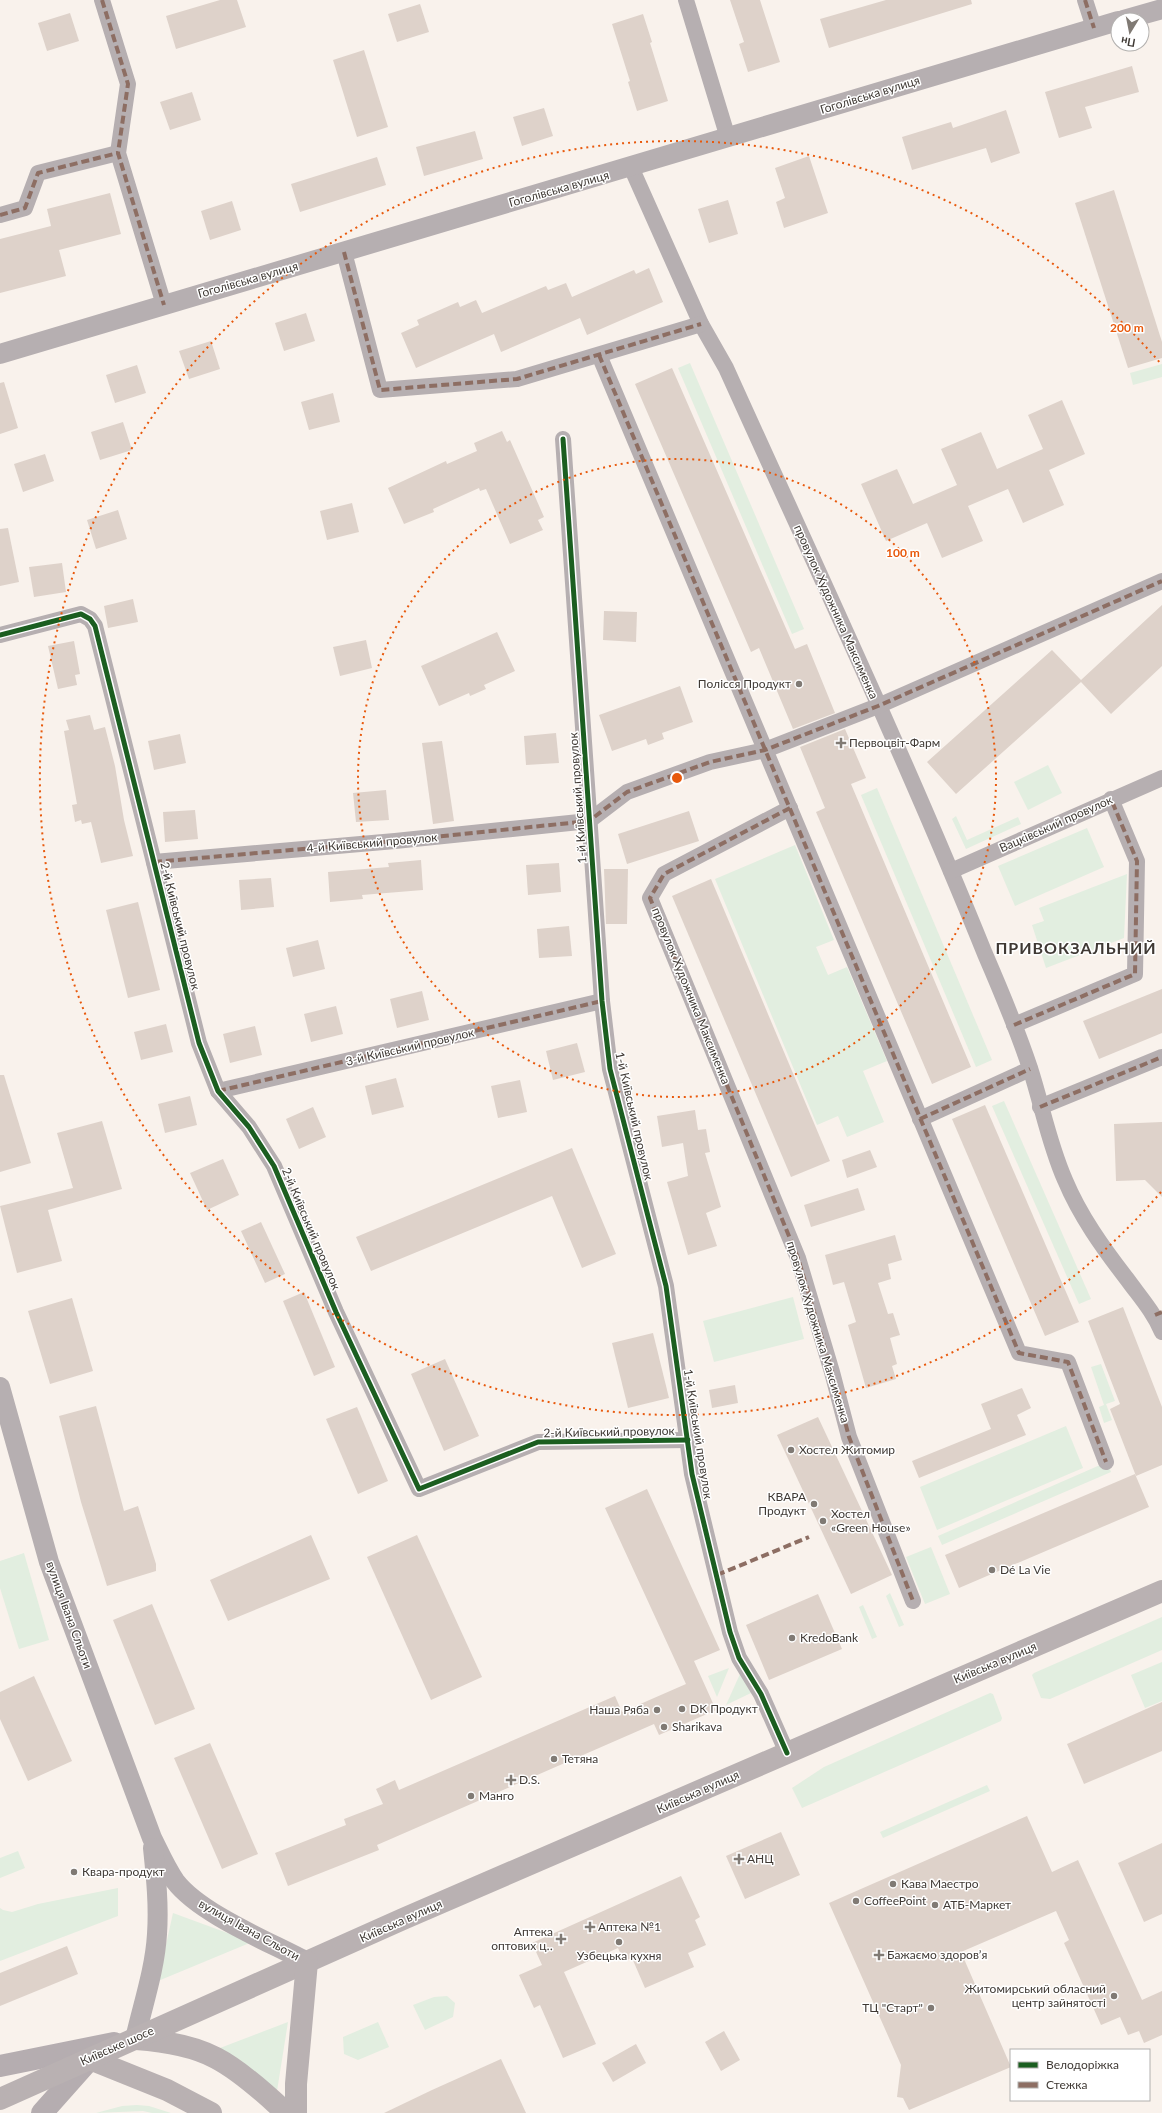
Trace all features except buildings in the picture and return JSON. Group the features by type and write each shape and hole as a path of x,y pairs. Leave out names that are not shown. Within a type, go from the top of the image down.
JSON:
{"main road":[{"name":"Київська вулиця","path":"235,1994 1162,1591"},
{"path":"296,2113 296,2084 308,1962"},
{"name":"Київське шосе","path":"0,2099 235,1994"},
{"path":"0,2066 135,2039 168,2042 195,2049 216,2058 260,2090 286,2113"},
{"path":"42,2113 90,2059 167,2090 211,2113"}],"street":[{"path":"102,0 128,84 118,153 164,305"},
{"path":"686,0 728,138"},
{"path":"1085,0 1094,28"},
{"path":"1150,12 1162,9"},
{"name":"Гоголівська вулиця","path":"0,354 631,168 1110,23"},
{"path":"0,215 25,208 38,173 118,153"},
{"name":"провулок Художника Максименка","path":"589,821 627,792 710,762 765,750 878,706 729,376 701,324 631,168"},
{"path":"344,252 380,390 517,379 701,324"},
{"path":"599,355 1019,1353 1068,1362 1106,1462"},
{"name":"1-й Київський провулок","path":"563,439 602,1001 610,1069 666,1286 692,1474 730,1632 739,1658 761,1694 787,1753"},
{"path":"1162,581 878,706 951,871 1014,1025 1030,1069 1040,1107 1065,1180 1079,1211 1098,1240 1158,1314 1162,1332"},
{"name":"2-й Київський провулок","path":"0,635 81,614 90,619 95,626 199,1042 218,1091 249,1127 274,1166 336,1312 420,1489 538,1442 688,1440"},
{"name":"Вацківський провулок","path":"951,871 1111,799 1162,778"},
{"path":"1014,1025 1135,974 1137,861 1111,799"},
{"name":"провулок Художника Максименка","path":"790,808 664,874 650,898 798,1258 832,1372 849,1437 913,1601"},
{"name":"4-й Київський провулок","path":"154,862 395,841 589,821"},
{"name":"3-й Київський провулок","path":"218,1091 602,1001"},
{"path":"1040,1107 1162,1057"},
{"path":"920,1119 1030,1069"},
{"name":"вулиця Івана Сльоти","path":"0,1387 49,1562 152,1838 176,1881 197,1902 217,1915 308,1962"},
{"name":"вулиця Івана Сльоти","path":"135,2039 154,1958 157,1934 158,1903 152,1838"}],"green space":[{"path":"690,363 804,629 792,634 678,368"},
{"path":"1162,364 1162,377 1133,385 1130,373"},
{"path":"1048,765 1062,793 1028,810 1014,782"},
{"path":"877,788 992,1060 976,1067 861,795"},
{"path":"956,816 967,840 1018,817 1021,824 966,849 952,819"},
{"path":"1087,828 1104,867 1015,906 998,866"},
{"path":"795,845 834,940 816,947 828,975 847,967 887,1061 863,1071 884,1122 847,1137 838,1116 817,1125 715,879"},
{"path":"1127,874 1124,938 1046,968 1032,925 1044,921 1039,908"},
{"path":"1004,1101 1091,1299 1079,1304 992,1106"},
{"path":"793,1297 804,1339 714,1362 703,1321"},
{"path":"1101,1364 1115,1401 1106,1404 1112,1420 1104,1423 1099,1407 1104,1405 1091,1367"},
{"path":"1066,1426 1083,1468 937,1530 920,1487"},
{"path":"1107,1462 1111,1472 942,1545 938,1536"},
{"path":"931,1547 950,1594 925,1604 906,1557"},
{"path":"24,1553 49,1640 19,1649 0,1588 0,1561"},
{"path":"890,1593 904,1625 899,1627 886,1596"},
{"path":"863,1605 877,1637 872,1639 859,1607"},
{"path":"1162,1617 1162,1650 1050,1699 1041,1698 1032,1675 1034,1673"},
{"path":"1162,1662 1162,1701 1145,1708 1131,1675"},
{"path":"729,1668 717,1697 708,1676"},
{"path":"740,1674 751,1693 726,1705"},
{"path":"990,1693 993,1694 1002,1718 1001,1721 802,1808 792,1788 824,1767"},
{"path":"987,1785 990,1791 883,1838 880,1832"},
{"path":"18,1851 25,1868 0,1878 0,1858"},
{"path":"118,1888 118,1916 0,1961 0,1908 12,1912 38,1904"},
{"path":"173,1913 252,1942 158,1981"},
{"path":"447,1996 455,2003 453,2017 425,2030 413,2005 434,1997"},
{"path":"288,2022 277,2091 220,2048"},
{"path":"378,2022 389,2047 358,2060 344,2054 343,2037"},
{"path":"122,2106 149,2106 171,2113 152,2113 143,2111 96,2113"}],"marked path":[{"path":"102,0 128,84 118,153 164,305"},
{"path":"1085,0 1094,28"},
{"path":"0,215 25,208 38,173 118,153"},
{"path":"344,252 380,390 517,379 701,324"},
{"path":"599,355 1019,1353 1068,1362 1106,1462"},
{"path":"154,862 395,841 589,821 627,792 710,762 765,750 878,706 1162,581"},
{"path":"1014,1025 1135,974 1137,861 1111,799"},
{"path":"790,808 664,874 650,898 798,1258 832,1372 849,1437 913,1601"},
{"path":"218,1091 602,1001"},
{"path":"1040,1107 1162,1057"},
{"path":"920,1119 1030,1069"},
{"path":"1155,1315 1162,1312"},
{"path":"717,1575 809,1537"}],"cycle path":[{"path":"563,439 602,1001 610,1069 666,1286 692,1474 730,1632 739,1658 761,1694 787,1753"},
{"path":"0,635 81,614 90,619 95,626 199,1043 218,1091 249,1127 274,1166 336,1312 419,1489 538,1442 688,1440"}],"place":[{"name":"Полісся Продукт","path":"799,684"},
{"name":"Первоцвіт-Фарм","path":"841,743"},
{"name":"Хостел Житомир","path":"791,1450"},
{"name":"КВАРА Продукт","path":"814,1504"},
{"name":"Хостел «Green House»","path":"823,1521"},
{"name":"Dé La Vie","path":"992,1570"},
{"name":"KredoBank","path":"792,1638"},
{"name":"DK Продукт","path":"682,1709"},
{"name":"Наша Ряба","path":"657,1710"},
{"name":"Sharikava","path":"664,1727"},
{"name":"Тетяна","path":"554,1759"},
{"name":"D.S.","path":"511,1780"},
{"name":"Манго","path":"471,1796"},
{"name":"АНЦ","path":"739,1859"},
{"name":"Квара-продукт","path":"74,1872"},
{"name":"Кава Маестро","path":"893,1884"},
{"name":"CoffeePoint","path":"856,1901"},
{"name":"АТБ-Маркет","path":"935,1905"},
{"name":"Аптека №1","path":"590,1927"},
{"name":"Аптека оптових ц‥","path":"561,1939"},
{"name":"Узбецька кухня","path":"619,1942"},
{"name":"Бажаємо здоровʼя","path":"879,1955"},
{"name":"Житомирський обласний центр зайнятості","path":"1114,1996"},
{"name":"ТЦ \"Старт\"","path":"931,2008"}],"district":[{"name":"ПРИВОКЗАЛЬНИЙ","path":"1076,948"}]}
